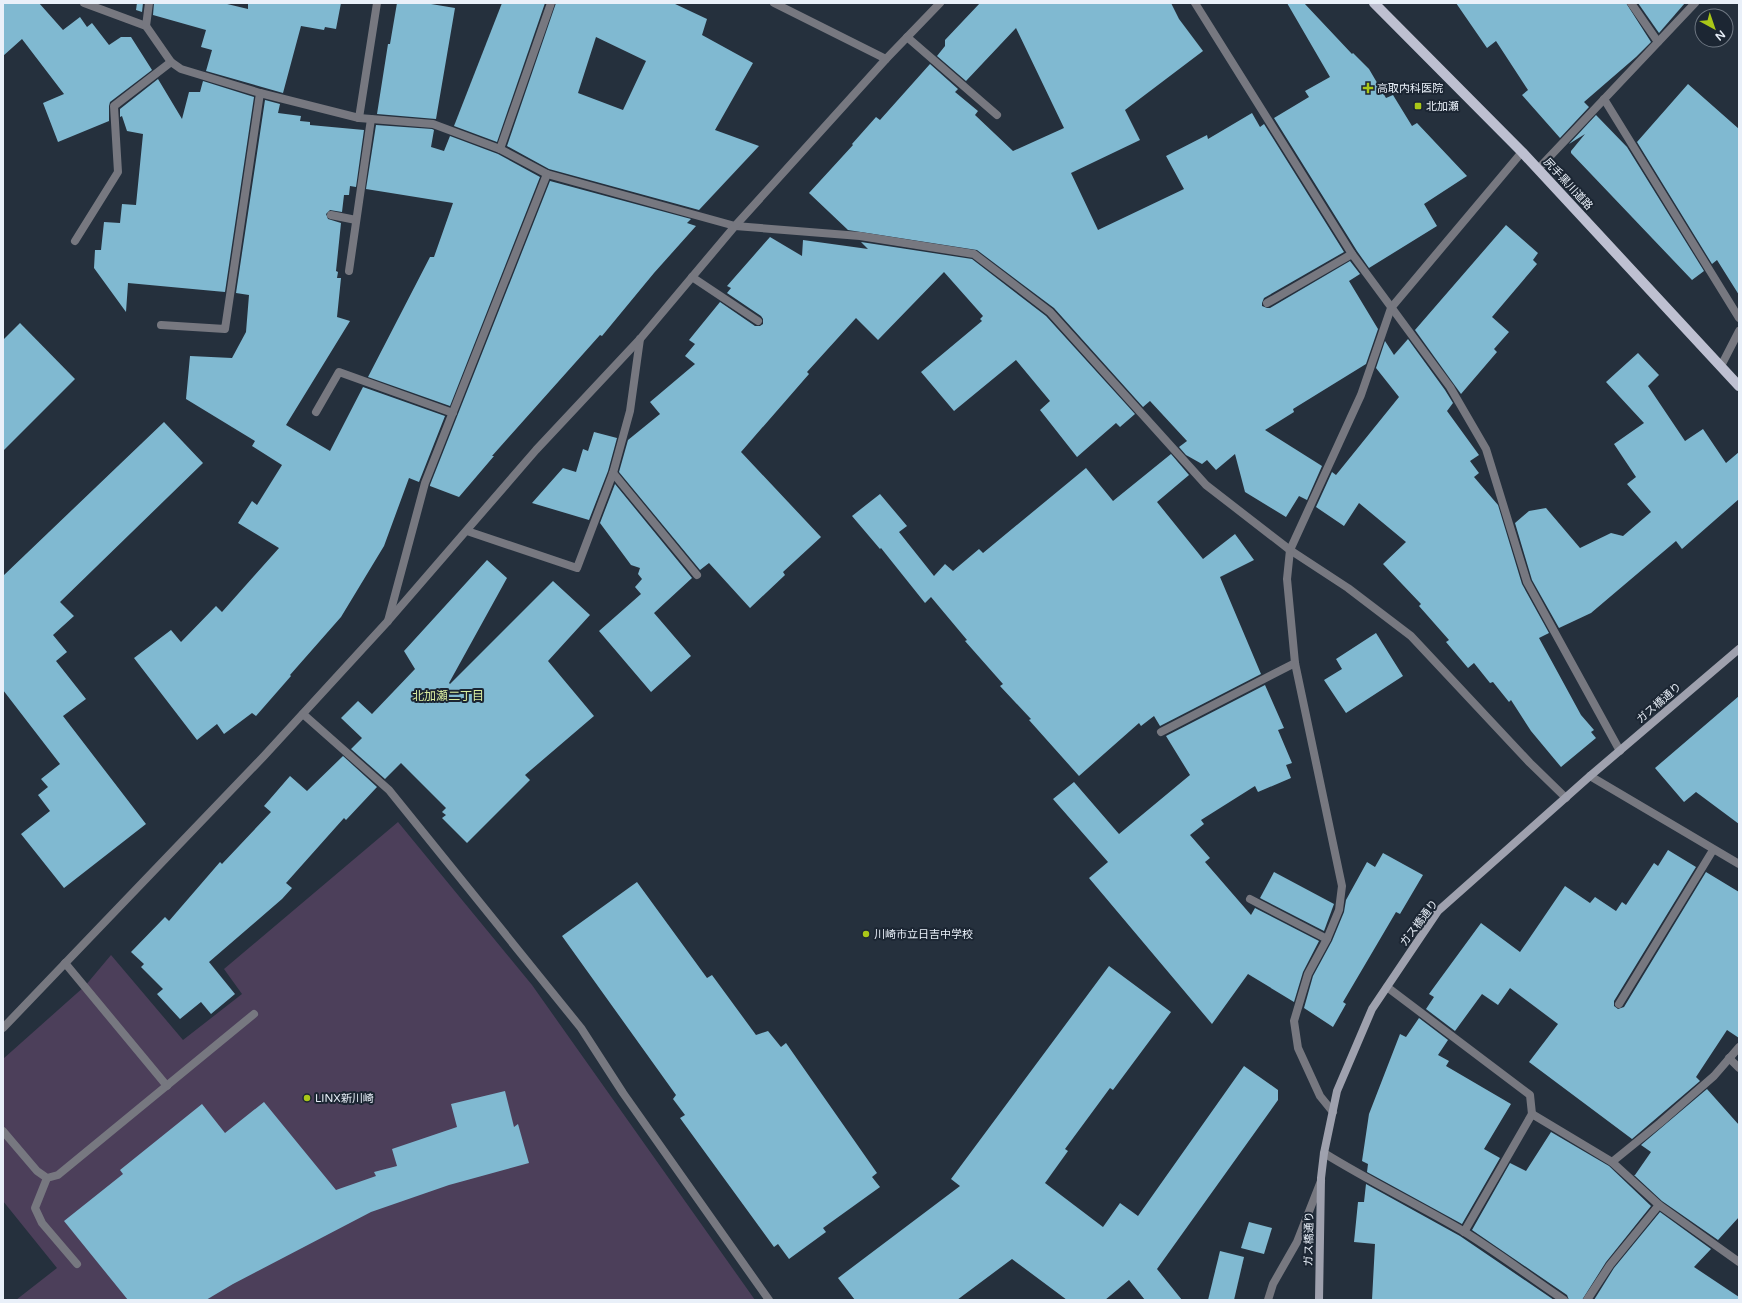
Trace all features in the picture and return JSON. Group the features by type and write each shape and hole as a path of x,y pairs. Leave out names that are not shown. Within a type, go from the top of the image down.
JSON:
{"main road":[{"name":"尻手黒川道路","path":"1374,3 1522,152 1739,386"},
{"name":"ガス橋通り","path":"1319,1300 1324,1153 1337,1091 1372,1009 1438,911 1590,776 1739,649"}],"street":[{"path":"84,3 146,26 171,62 181,69 260,93 359,118 433,124 500,149 547,174 735,226 860,236 974,254 1050,312 1206,485 1290,550 1348,588 1411,636 1530,763 1566,798"},
{"path":"146,26 149,3"},
{"path":"359,118 377,3"},
{"path":"500,149 552,3"},
{"path":"774,3 886,59"},
{"path":"3,1028 303,714 388,621 536,450 640,340 735,226 886,59 940,3"},
{"path":"1196,3 1352,254 1450,387 1486,449 1527,582 1620,751"},
{"path":"1631,3 1658,42"},
{"path":"1538,169 1695,3"},
{"path":"907,37 997,115"},
{"path":"76,241 118,172 114,106 171,62"},
{"path":"161,325 225,329 260,93"},
{"path":"1604,99 1739,318"},
{"path":"349,272 371,119"},
{"path":"1332,1112 1320,1096 1298,1048 1294,1021 1308,974 1327,940 1340,910 1342,886 1295,663 1287,579 1290,550 1361,395 1391,308 1522,152"},
{"path":"388,621 426,483 547,174"},
{"path":"332,215 356,220"},
{"path":"1267,303 1352,254"},
{"path":"692,277 758,321"},
{"path":"1721,366 1739,331"},
{"path":"467,531 576,568 613,473 630,411 640,340"},
{"path":"316,412 339,372 453,413"},
{"path":"613,473 697,575"},
{"path":"1161,732 1295,663"},
{"path":"303,714 389,790 580,1028 623,1093 770,1300"},
{"path":"1590,776 1739,864"},
{"path":"1618,1004 1713,850"},
{"path":"1250,899 1327,940"},
{"path":"65,963 167,1086"},
{"path":"1387,987 1530,1095 1532,1114 1464,1232"},
{"path":"77,1264 42,1223 35,1208 47,1178 58,1174 254,1014"},
{"path":"1612,1162 1714,1076 1739,1047"},
{"path":"1729,1058 1739,1068"},
{"path":"1532,1114 1612,1162 1659,1205 1739,1262"},
{"path":"3,1131 37,1171 47,1178"},
{"path":"1324,1153 1346,1167 1414,1203 1464,1232 1564,1300"},
{"path":"1268,1300 1273,1284 1297,1242 1322,1178"},
{"path":"1587,1300 1610,1265 1659,1205"}],"shaded area":[{"name":"LINX新川崎","path":"398,822 532,985 755,1300 16,1300 57,1268 3,1201 3,1059 85,986 111,955 183,1040 242,994 224,969"}],"building":[{"path":"3,3 39,3 63,30 80,17 87,27 92,23 109,45 121,37 131,37 152,70 110,102 109,121 58,142 43,103 64,94 22,39 3,56"},
{"path":"137,3 143,3 142,12 136,10"},
{"path":"154,3 223,3 248,9 248,3 341,3 336,29 325,27 324,30 301,26 283,93 206,71 212,50 201,47 206,30 153,15"},
{"path":"397,3 425,3 455,8 436,119 377,114 388,44 390,44"},
{"path":"502,3 545,3 497,142 454,126"},
{"path":"556,3 673,3 707,19 702,35 753,63 715,130 759,146 699,210 549,169 507,146","holes":["596,37 646,61 623,110 578,93"]},
{"path":"980,3 1171,3 1179,19 1203,51 1125,110 1140,140 1071,173 1098,230 1184,189 1166,156 1207,135 1208,139 1252,113 1260,127 1264,124 1344,252 1264,298 1262,306 1270,308 1350,261 1360,274 1349,281 1378,329 1366,364 1293,409 1294,412 1265,430 1322,466 1307,500 1299,496 1286,517 1245,492 1235,454 1216,470 1207,460 1202,464 1186,455 1179,447 1187,441 1150,401 1143,407 1054,308 977,250 848,230 809,193 853,145 852,144 876,117 880,120 930,64 958,89 955,92 978,111 975,115 1013,151 1064,128 1016,28 966,81 937,56 945,46 945,40"},
{"path":"1287,3 1304,3 1352,54 1353,53 1369,69 1386,98 1393,95 1412,126 1417,123 1467,176 1424,204 1437,226 1369,268 1274,118 1309,97 1305,91 1330,77"},
{"path":"1456,3 1626,3 1651,42 1584,102 1589,107 1560,138 1522,95 1528,90 1496,41 1487,48"},
{"path":"1638,3 1685,3 1659,33"},
{"path":"158,79 182,119 189,92 200,92 203,81 254,97 225,292 128,283 126,312 94,268 95,250 101,250 104,222 120,223 122,204 136,205 143,134 127,131 122,116 120,117 120,109"},
{"path":"1688,84 1739,129 1739,295 1717,260 1712,264 1637,142"},
{"path":"265,100 280,104 278,113 301,116 300,121 310,122 310,125 364,130 356,187 350,186 349,195 344,195 342,212 330,210 326,214 328,219 341,223 336,271 338,272 337,278 341,278 337,317 350,321 286,425 330,451 363,387 445,416 419,482 409,478 384,546 341,617 256,716 252,713 224,734 217,724 197,740 134,658 171,630 181,642 216,606 222,612 279,548 238,523 252,501 257,505 282,465 252,446 255,441 186,399 190,356 232,358 246,332 249,295 236,293"},
{"path":"1596,115 1627,147 1704,271 1692,280 1571,153 1585,134 1569,144"},
{"path":"376,125 432,129 434,130 431,147 444,151 450,136 498,154 540,177 450,406 368,377 430,257 434,257 453,203 366,189"},
{"path":"550,181 691,219 687,223 696,226 654,273 602,336 600,335 492,456 494,456 459,497 430,485"},
{"path":"1506,225 1538,253 1533,260 1537,264 1492,317 1509,332 1494,349 1497,352 1461,394 1415,330"},
{"path":"770,237 802,256 803,240 868,249 861,242 972,259 1046,316 1135,414 1120,427 1116,423 1077,457 1040,410 1050,401 1016,360 954,411 921,372 982,321 980,319 983,316 944,272 878,340 856,318 807,372 809,374 741,452 821,537 783,572 785,575 750,608 709,563 700,570 619,472 628,440 660,414 650,402 695,364 685,356 695,344 689,340 720,302 755,326 760,326 763,324 763,319 761,316 727,293 731,288 727,286"},
{"path":"20,323 75,379 3,451 3,340"},
{"path":"1408,339 1453,403 1447,411 1479,455 1470,461 1479,473 1474,477 1498,505 1522,584 1549,633 1539,638 1581,715 1594,730 1591,732 1596,738 1561,767 1531,731 1511,700 1509,702 1493,682 1490,683 1474,663 1468,668 1446,642 1449,640 1419,606 1421,604 1383,564 1406,542 1359,503 1344,526 1316,507 1332,472 1336,475 1399,397 1376,368 1385,341 1394,355"},
{"path":"1638,353 1659,375 1648,386 1685,441 1703,429 1726,463 1739,452 1739,499 1682,549 1676,541 1591,613 1559,628 1532,580 1515,523 1529,511 1546,508 1580,548 1611,533 1623,536 1651,512 1627,484 1636,477 1614,444 1644,423 1606,382"},
{"path":"164,422 203,463 60,602 74,616 53,635 67,652 56,661 86,699 63,716 146,824 64,888 21,834 50,811 38,795 48,787 41,779 60,764 3,690 3,576"},
{"path":"594,432 617,438 608,471 589,520 532,503 563,468 576,472 583,449 588,451"},
{"path":"1171,454 1189,475 1157,502 1203,559 1235,534 1254,560 1220,577 1261,674 1160,726 1154,716 1141,726 1139,723 1079,776 1029,720 1031,719 1000,686 1003,684 965,641 967,640 931,597 925,603 881,548 880,549 852,516 880,494 907,526 899,532 934,576 945,564 953,571 979,549 983,553 1086,468 1113,501"},
{"path":"615,484 692,578 654,613 691,656 651,692 599,631 641,594 635,587 642,579 638,574 640,568 631,565 600,523"},
{"path":"487,560 507,578 449,683 450,684 553,581 590,615 548,661 594,716 525,775 530,780 467,843 442,818 446,815 442,812 446,808 401,763 385,779 351,749 362,738 341,718 358,701 372,714 415,669 404,651"},
{"path":"1376,633 1403,676 1346,713 1324,680 1342,669 1336,659"},
{"path":"1265,685 1284,728 1278,730 1292,763 1286,765 1291,778 1258,792 1255,786 1201,820 1204,824 1190,835 1210,858 1205,862 1251,915 1255,908 1319,941 1303,972 1294,1002 1248,974 1212,1024 1089,878 1108,862 1053,799 1074,782 1119,834 1190,775 1166,736"},
{"path":"1739,696 1739,824 1696,792 1684,802 1655,768"},
{"path":"343,756 377,787 346,820 344,818 286,883 292,888 282,899 209,962 235,994 211,1014 201,1002 180,1019 157,994 163,989 141,967 144,964 131,952 165,917 169,921 220,862 222,864 271,812 264,806 290,776 307,791"},
{"path":"1668,850 1696,867 1614,1001 1614,1006 1618,1009 1624,1007 1706,872 1739,892 1739,1038 1727,1030 1696,1077 1700,1081 1632,1139 1529,1062 1558,1024 1510,988 1498,1005 1482,994 1455,1031 1426,1009 1434,997 1429,994 1481,923 1520,952 1565,886 1590,903 1595,897 1616,911 1622,902 1626,905 1654,863 1658,866"},
{"path":"1383,853 1423,875 1400,914 1396,912 1343,1002 1346,1004 1333,1027 1304,1008 1313,976 1332,941 1344,912 1346,900 1367,862 1375,867"},
{"path":"1274,872 1334,904 1324,931 1260,898"},
{"path":"637,882 707,978 712,975 756,1035 768,1031 781,1047 786,1043 877,1173 872,1177 880,1187 823,1228 826,1232 789,1259 778,1244 774,1247 680,1118 685,1115 673,1099 676,1095 562,936"},
{"path":"1109,966 1171,1012 1113,1090 1110,1088 1065,1149 1068,1151 1045,1183 1103,1227 1120,1203 1138,1216 1244,1066 1278,1090 1278,1100 1157,1269 1182,1300 1145,1300 1129,1280 1105,1300 1067,1300 1012,1259 957,1300 855,1300 838,1278 960,1186 951,1179"},
{"path":"1419,1018 1448,1040 1438,1055 1449,1061 1446,1066 1511,1104 1484,1149 1500,1158 1462,1224 1367,1172 1368,1164 1362,1161 1369,1114 1400,1034 1406,1037"},
{"path":"1707,1089 1739,1125 1739,1217 1718,1240 1662,1201 1634,1175 1651,1152 1641,1145"},
{"path":"505,1091 514,1127 518,1124 529,1163 449,1185 371,1212 233,1284 206,1300 128,1300 64,1221 123,1174 120,1170 202,1104 225,1133 264,1102 336,1190 376,1176 374,1172 397,1166 392,1149 457,1127 451,1104"},
{"path":"1551,1132 1609,1166 1651,1206 1606,1262 1582,1300 1569,1300 1567,1295 1472,1230 1510,1163 1526,1171"},
{"path":"1366,1184 1460,1236 1554,1300 1372,1300 1375,1244 1354,1242 1358,1202 1364,1202"},
{"path":"1660,1212 1711,1249 1694,1267 1739,1297 1739,1300 1594,1300 1614,1268"},
{"path":"1249,1222 1272,1228 1264,1254 1241,1248"},
{"path":"1220,1251 1244,1257 1234,1300 1208,1300"}],"place":[{"name":"高取内科医院","path":"1368,88"},
{"name":"北加瀬","path":"1418,106"},
{"name":"川崎市立日吉中学校","path":"866,934"},
{"name":"LINX新川崎","path":"307,1098"}],"district":[{"name":"北加瀬二丁目","path":"448,696"}]}
